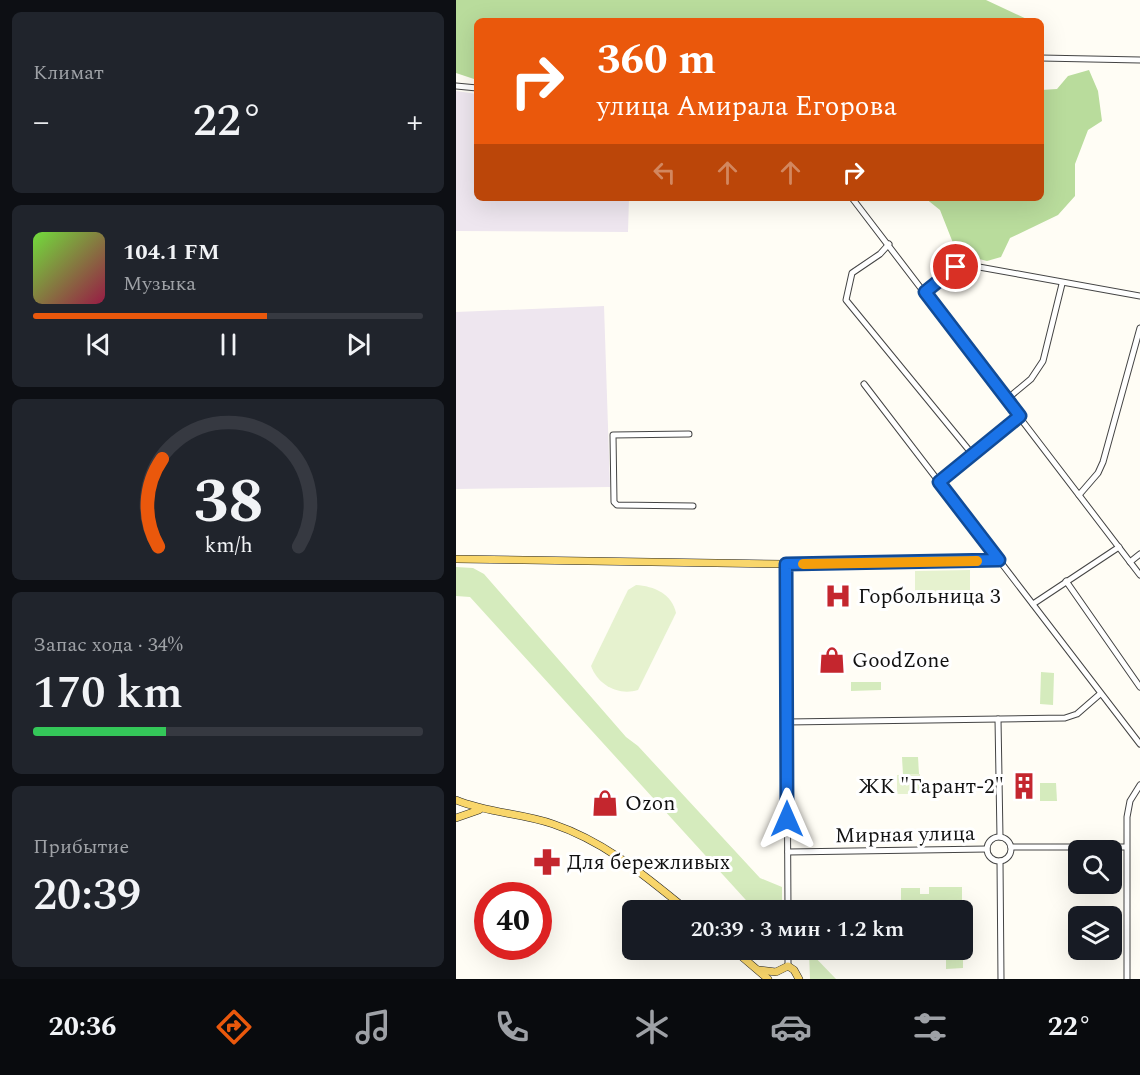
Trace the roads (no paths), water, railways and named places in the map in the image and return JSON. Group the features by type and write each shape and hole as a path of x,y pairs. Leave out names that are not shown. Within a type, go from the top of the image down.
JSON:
{"main road":[{"path":"456,560 786,564"},
{"path":"456,800 479,810 525,816 585,837 629,863 675,900"},
{"path":"456,818 479,810"},
{"path":"746,960 768,979"},
{"path":"759,970 780,970 788,966 794,970 799,979"},
{"path":"777,979 780,970"}],"street":[{"path":"1044,57 1140,60"},
{"path":"456,86 474,88"},
{"path":"854,201 1140,574"},
{"path":"889,244 880,254 852,273 846,300 973,455"},
{"path":"925,292 956,267 968,265 1062,284 1140,296"},
{"path":"1007,399 1031,379 1043,361 1062,284"},
{"path":"1079,495 1098,473 1103,462 1140,328"},
{"path":"864,384 1140,744"},
{"path":"939,482 1020,416"},
{"path":"689,434 613,435 614,502 617,505 693,506"},
{"path":"1034,604 1119,547"},
{"path":"1130,562 1140,554"},
{"path":"788,900 786,564 999,560"},
{"path":"1066,581 1140,687"},
{"path":"787,722 1069,718 1100,694"},
{"path":"998,719 1000,837"},
{"path":"1127,979 1128,807 1140,785"},
{"path":"1000,837 1007,840 1011,848 1008,856 1000,861 992,858 987,849 992,840 1000,837"},
{"path":"1011,848 1126,847"},
{"name":"Мирная улица","path":"788,852 987,849"},
{"path":"1000,861 1001,979"},
{"path":"788,960 788,966"}],"place":[{"name":"Горбольница 3","path":"838,596"},
{"name":"GoodZone","path":"832,660"},
{"name":"ЖК \"Гарант-2\"","path":"1024,786"},
{"name":"Ozon","path":"605,803"},
{"name":"Для бережливых","path":"547,862"}]}
